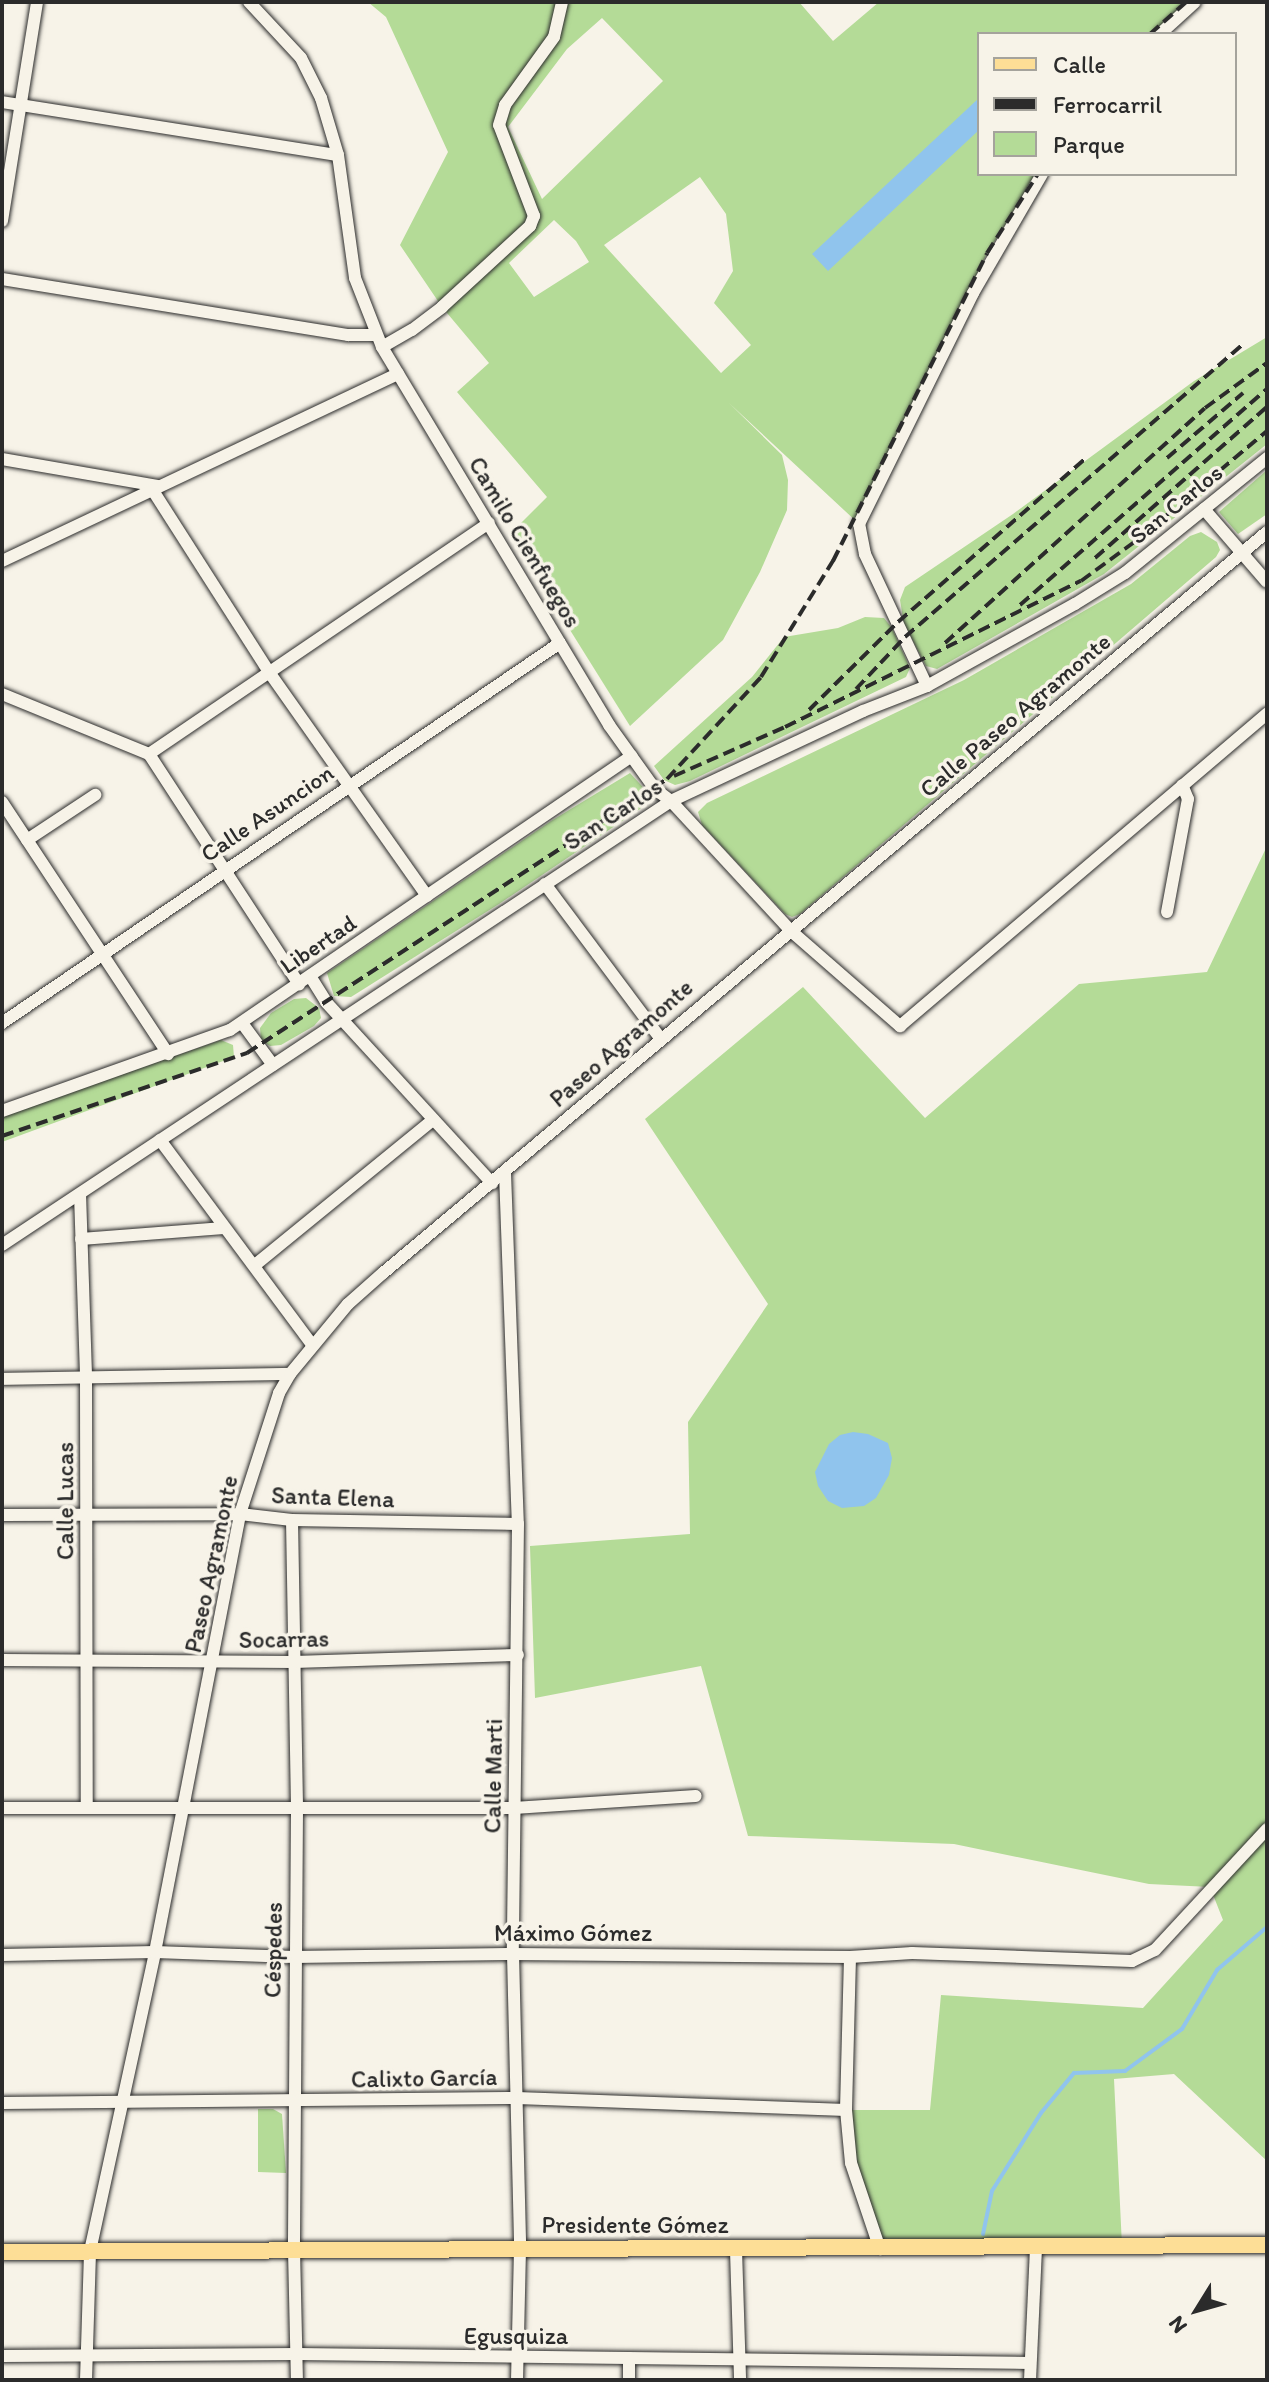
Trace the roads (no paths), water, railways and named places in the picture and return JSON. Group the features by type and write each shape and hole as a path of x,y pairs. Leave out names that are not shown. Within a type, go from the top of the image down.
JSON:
{"main road":[{"name":"Presidente Gómez","path":"2,2252 1267,2245"}],"street":[{"path":"2,221 37,2"},
{"name":"Camilo Cienfuegos","path":"249,2 301,58 321,98 338,155 355,278 379,341 631,756 655,789 671,801 791,931 900,1026 1182,785"},
{"path":"2,279 379,341 442,307 530,226 534,216 499,125 505,105 554,37 562,2"},
{"path":"1162,32 1195,2"},
{"path":"2,102 338,155"},
{"path":"927,686 865,554 859,524 973,293 1041,176"},
{"path":"2,561 398,374"},
{"name":"San Carlos","path":"2,1245 671,801 863,711 927,686 1125,573 1267,458"},
{"path":"2,459 155,488 269,672 427,896"},
{"path":"1204,509 1267,582"},
{"path":"149,754 489,523"},
{"name":"Calle Paseo Agramonte","path":"791,931 1267,532"},
{"name":"Calle Asuncion","path":"2,1023 560,643"},
{"path":"2,694 149,754 223,870 305,980 492,1183"},
{"path":"1167,912 1188,799 1182,785 1267,714"},
{"name":"Libertad","path":"3,1108 168,1054 242,1023 631,756"},
{"path":"27,840 95,795"},
{"path":"2,802 168,1054"},
{"path":"545,884 660,1038"},
{"name":"Paseo Agramonte","path":"86,2380 90,2251 155,1952 240,1514 279,1393 312,1345 348,1304 660,1038 791,931"},
{"path":"242,1023 273,1065"},
{"path":"255,1265 433,1120"},
{"path":"160,1140 312,1345"},
{"name":"Calle Marti","path":"505,1173 518,1524 513,1954 520,2249 517,2380"},
{"name":"Calle Lucas","path":"80,1194 86,1378 87,1807"},
{"path":"81,1239 224,1228"},
{"path":"2,1379 290,1374"},
{"name":"Santa Elena","path":"2,1515 240,1514 292,1520 518,1524"},
{"name":"Céspedes","path":"292,1520 297,1810 294,1957 297,2380"},
{"name":"Socarras","path":"2,1660 294,1662 518,1655"},
{"path":"2,1808 514,1808 696,1796"},
{"name":"Máximo Gómez","path":"2,1955 155,1952 294,1957 513,1954 850,1957 957,1954 1115,1961 1142,1957 1155,1950 1267,1829"},
{"path":"850,1957 846,2110 851,2163 880,2249"},
{"name":"Calixto García","path":"2,2103 517,2098 846,2110"},
{"path":"1030,2380 1036,2246"},
{"path":"736,2250 740,2380"},
{"name":"Egusquiza","path":"2,2356 297,2354 1030,2363"},
{"path":"629,2358 629,2380"}],"water":[{"path":"977,100 977,132 828,271 812,254"},
{"path":"853,1432 868,1434 888,1443 892,1458 889,1475 876,1498 864,1506 842,1508 828,1501 818,1486 815,1472 829,1444 840,1435"}],"waterway":[{"path":"983,2234 992,2191 1041,2113 1074,2073 1125,2071 1182,2029 1217,1970 1267,1927"}],"railway":[{"path":"1152,32 1186,2"},
{"path":"2,1136 247,1053 667,779 761,677 833,561 987,253 1037,176"},
{"path":"856,689 905,637 1244,343"},
{"path":"945,643 1205,408 1267,363"},
{"path":"1020,605 1267,389"},
{"path":"1167,458 1243,393"},
{"path":"1095,558 1267,407"},
{"path":"674,776 785,727 1081,581 1137,540 1267,431"},
{"path":"809,710 898,622 1087,457"}]}
